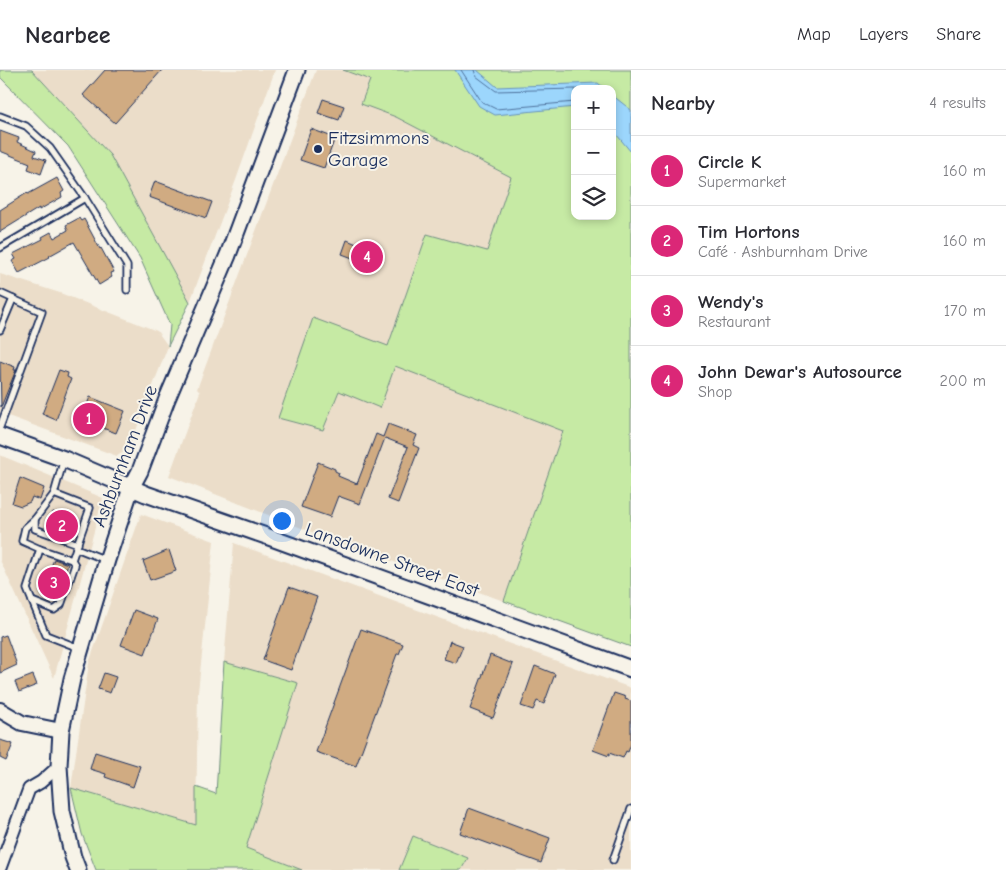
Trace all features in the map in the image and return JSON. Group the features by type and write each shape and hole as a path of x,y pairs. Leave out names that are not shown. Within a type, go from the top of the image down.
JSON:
{"main road":[{"name":"Ashburnham Drive","path":"78,870 62,811 59,766 61,731 72,679 107,560 131,488 228,255 297,70"},
{"name":"Lansdowne Street East","path":"0,436 64,459 131,488 631,668"}],"street":[{"path":"0,710 22,723 61,731"},
{"path":"0,868 28,789 41,782 59,766"}],"lane":[{"path":"0,116 26,126 50,148 85,198 127,266 127,290"},
{"path":"0,248 85,198"},
{"path":"0,293 42,312 0,427"},
{"path":"0,330 13,299"},
{"path":"32,601 54,610 61,605 75,565 72,560 40,549 22,540 25,528 35,519 54,494 64,459"},
{"path":"54,494 90,508 72,560"},
{"path":"35,519 35,529 107,560"},
{"path":"40,549 27,589 46,635 81,649"},
{"path":"613,860 631,809"}],"shaded area":[{"path":"32,70 275,70 190,302 110,155"},
{"path":"316,70 343,70 370,80 361,104 394,116 511,177 487,252 427,234 388,346 278,418 323,430 339,391 395,365 563,431 504,601 332,540 169,476 200,392 197,389"},
{"path":"0,274 60,293 157,331 168,346 129,449 117,456 0,413"},
{"path":"0,455 103,498 54,678 0,560"},
{"path":"141,514 214,541 198,692 196,825 71,788 89,663"},
{"path":"234,543 631,688 631,870 461,870 468,858 413,836 399,870 302,870 246,848 298,683 224,662"}],"green space":[{"path":"0,70 32,70 110,155 190,302 168,346 170,325 140,258 68,146 0,77"},
{"path":"343,70 631,70 631,647 504,601 563,431 395,366 380,408 339,391 323,430 278,418 313,318 388,346 427,234 487,251 511,177 396,117 361,104 370,80"},
{"path":"224,662 298,683 246,848 302,870 96,870 82,834 71,788 196,825 196,787 216,794"},
{"path":"413,836 468,858 461,870 399,870"}],"water":[{"path":"455,70 477,70 497,87 598,83 600,85 571,85 571,107 495,115 479,106"},
{"path":"616,98 631,110 631,152 616,134"}],"building":[{"path":"105,70 162,70 115,123 83,95"},
{"path":"323,99 344,106 339,120 318,113"},
{"name":"Fitzsimmons Garage","path":"311,129 335,138 324,168 300,160"},
{"path":"0,131 19,138 17,142 36,151 34,156 46,160 41,174 28,169 30,163 0,151"},
{"path":"57,178 64,191 61,193 62,197 39,210 39,208 0,232 0,210 27,193"},
{"path":"155,181 212,202 206,218 149,197"},
{"path":"79,218 81,221 84,219 101,248 114,272 110,273 112,277 99,285 74,242 19,273 12,261 16,259 13,254 43,239 42,237 51,232 54,238 68,230 66,225"},
{"path":"347,240 376,252 368,273 355,268 358,260 342,254"},
{"path":"0,361 15,367 14,370 16,370 1,407"},
{"path":"59,370 68,373 67,377 71,379 56,420 42,414"},
{"path":"90,397 125,411 116,433 81,420"},
{"path":"388,424 417,435 413,445 419,448 398,503 388,499 408,447 385,438 360,504 338,496 330,517 301,507 318,462 335,469 339,473 338,476 357,484 376,434 383,437"},
{"path":"20,478 44,488 40,500 32,497 30,502 21,506 12,503"},
{"path":"53,512 79,520 72,537 47,528"},
{"path":"169,550 176,571 150,580 143,561"},
{"path":"54,559 68,564 58,599 41,593"},
{"path":"289,587 317,597 291,670 263,660"},
{"path":"134,610 158,619 145,654 121,645"},
{"path":"361,629 403,644 399,654 397,654 356,766 316,752"},
{"path":"6,635 17,665 0,673 0,637"},
{"path":"450,641 463,646 456,663 444,659"},
{"path":"490,655 513,664 493,718 470,709"},
{"path":"535,666 555,674 544,704 537,701 533,710 521,706"},
{"path":"104,673 116,677 110,693 98,689"},
{"path":"33,675 37,685 19,692 15,682"},
{"path":"614,693 631,701 631,744 623,758 609,753 609,756 593,750"},
{"path":"0,740 13,744 6,761 0,758"},
{"path":"95,752 140,766 133,787 105,777 106,774 90,769"},
{"path":"469,808 550,838 541,863 460,833"}],"place":[{"name":"Fitzsimmons Garage","path":"318,149"},
{"name":"John Dewar's Autosource","path":"367,257"},
{"name":"Circle K","path":"89,419"},
{"name":"Tim Hortons","path":"62,526"},
{"name":"Wendy's","path":"54,583"}]}
